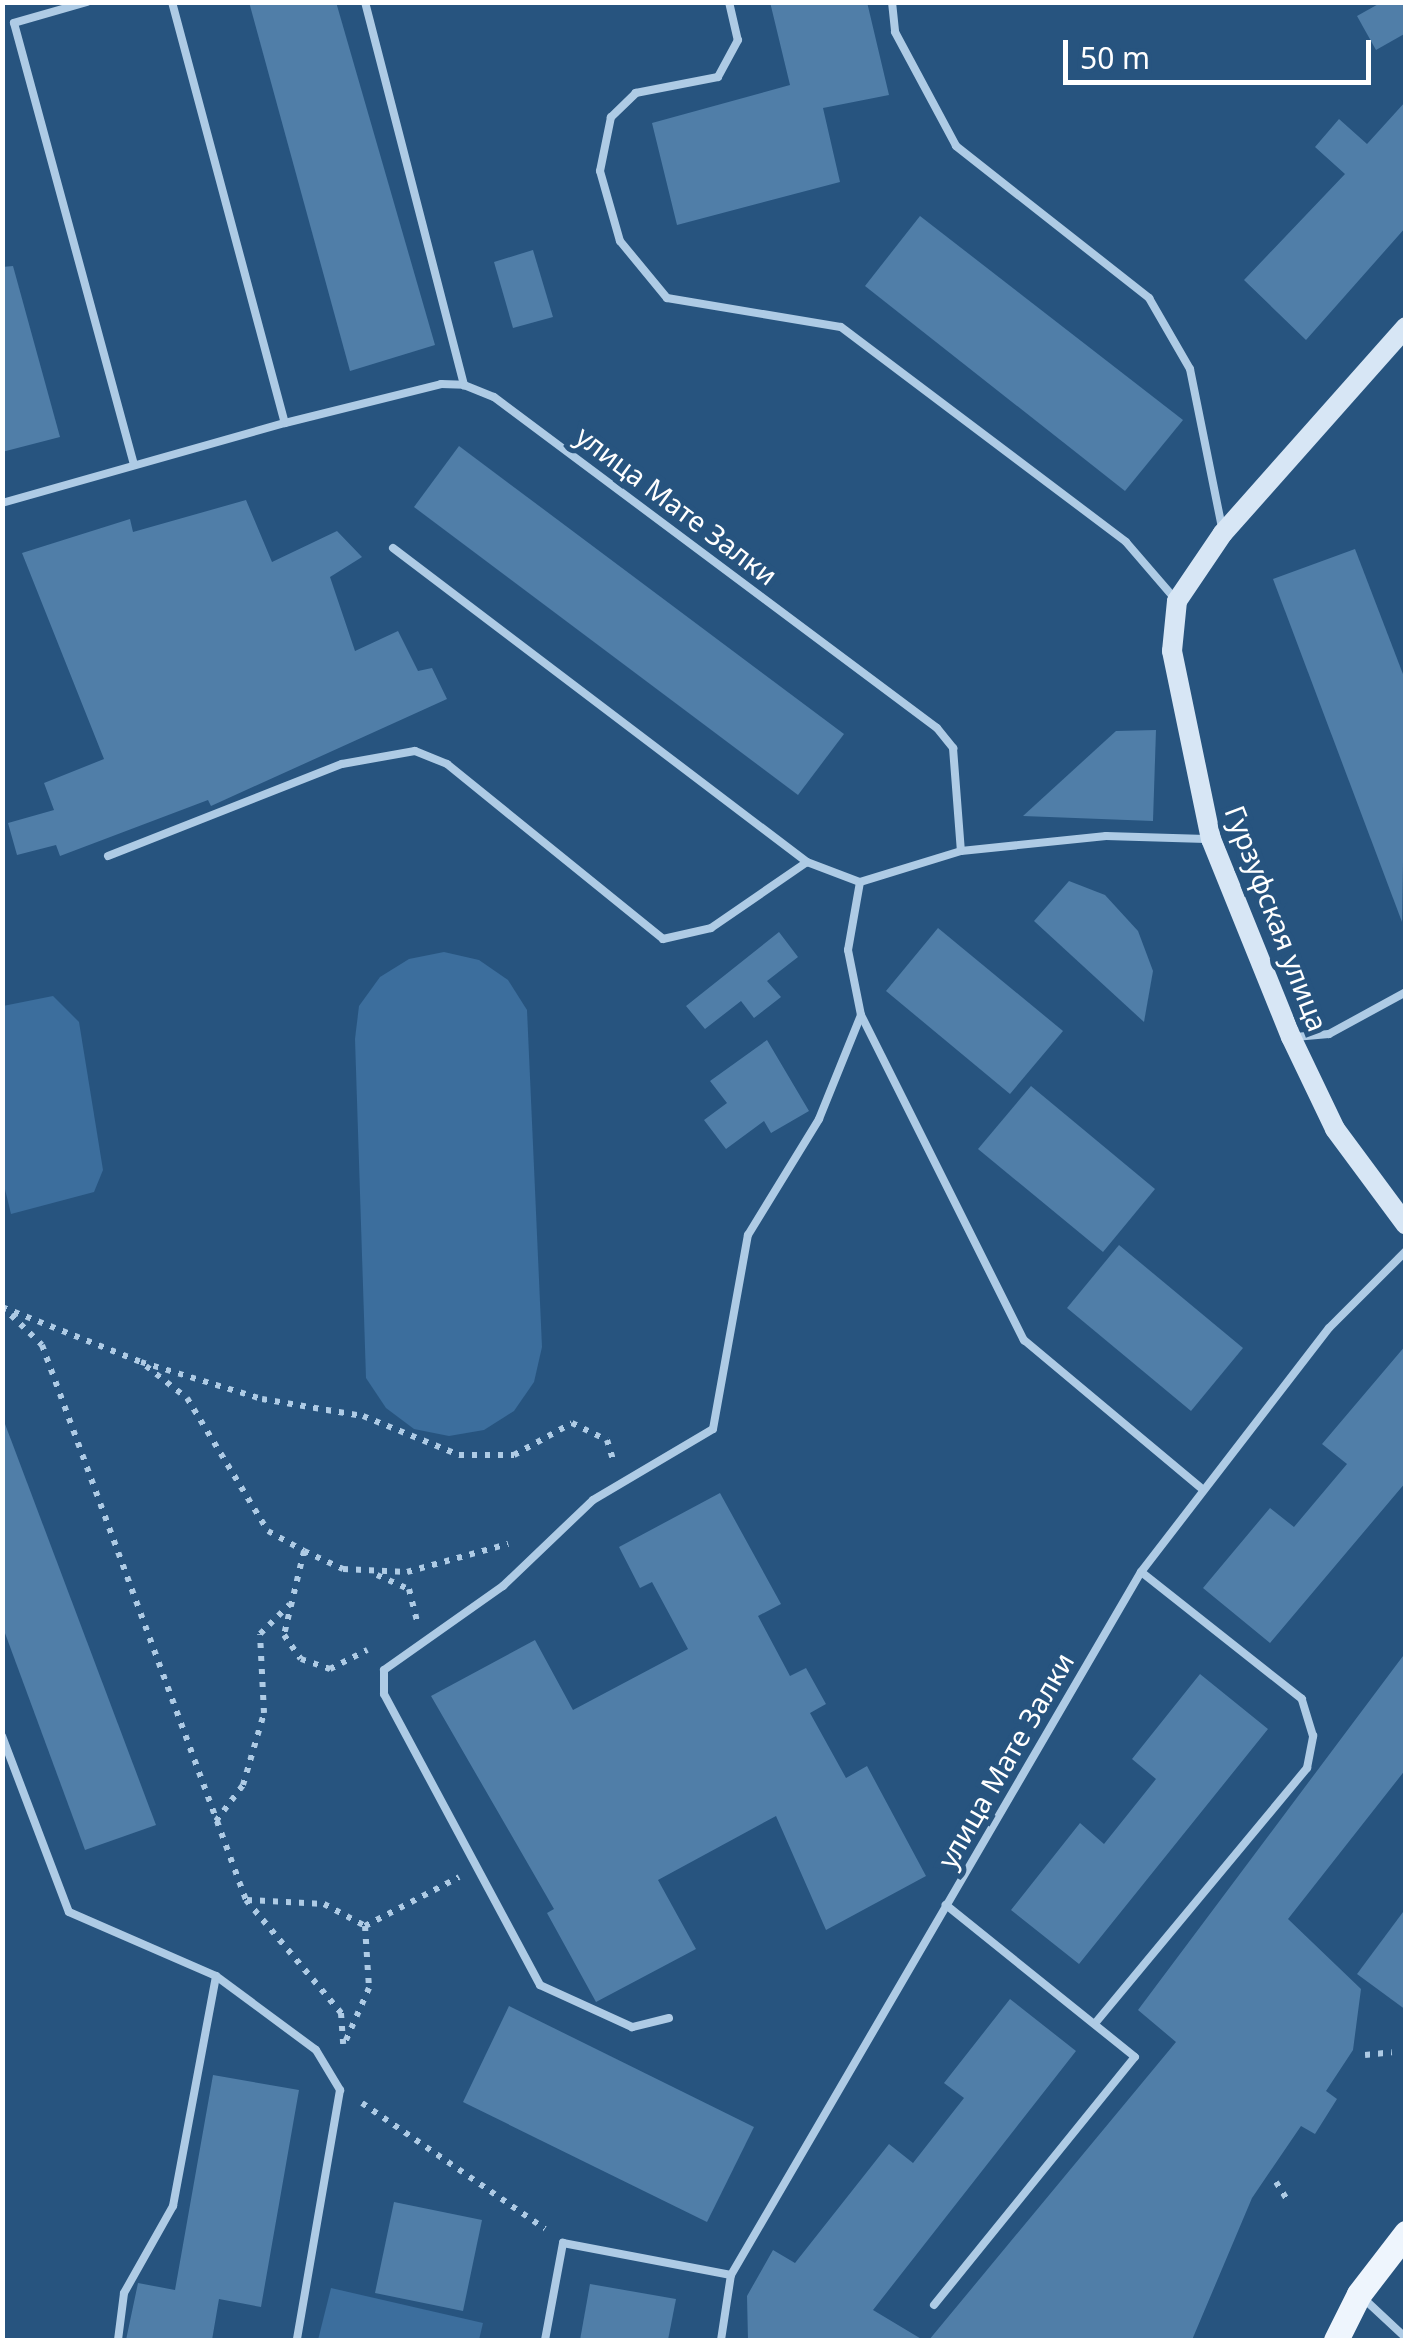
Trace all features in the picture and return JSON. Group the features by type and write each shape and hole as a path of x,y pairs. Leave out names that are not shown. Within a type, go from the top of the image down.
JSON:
{"main road":[{"name":"Гурзуфская улица","path":"1406,327 1223,533 1177,600 1172,651 1211,839 1291,1037 1335,1129 1406,1225"},
{"path":"1336,2340 1358,2294 1406,2233"}],"lane":[{"path":"87,2 14,23 134,466"},
{"path":"172,2 285,423"},
{"path":"2,503 285,423 441,384 464,385 366,2"},
{"path":"730,2 738,40 718,77 636,93 611,117 600,171 620,242 667,298 841,327 1126,542 1177,600"},
{"path":"892,2 895,32 956,146 1149,298 1190,369 1223,533"},
{"name":"улица Мате Залки","path":"464,385 494,396 937,728 956,763 961,851"},
{"path":"393,548 806,862 860,882 961,851 1106,836 1211,839"},
{"path":"108,856 342,764 415,751 447,764 663,939 711,928 806,862"},
{"path":"860,882 848,950 861,1015 1024,1340 1200,1486"},
{"path":"1291,1037 1329,1034 1406,992"},
{"path":"669,2018 632,2027 540,1985 384,1694 384,1670 415,1642 502,1586 618,1486 713,1429 748,1234 818,1120 861,1015"},
{"name":"улица Мате Залки","path":"721,2340 731,2275 1142,1572 1200,1486 1329,1328 1406,1251"},
{"path":"1097,2021 1306,1768 1312,1736 1302,1699 1142,1572"},
{"path":"2,1736 68,1912 216,1976 316,2050 340,2090 298,2340"},
{"path":"934,2305 1123,2081 1135,2057 1097,2021 946,1905"},
{"path":"118,2340 124,2293 174,2206 216,1976"},
{"path":"545,2340 563,2242 731,2275"},
{"path":"1358,2294 1406,2338"}],"path":[{"path":"2,1307 42,1344 246,1900 341,2013 346,2062"},
{"path":"11,1315 141,1362 262,1399 363,1416 459,1455 514,1455 572,1423 607,1440 618,1486"},
{"path":"141,1362 187,1398 268,1531 304,1551 409,1589 415,1642"},
{"path":"371,1573 439,1569 521,1538"},
{"path":"304,1551 284,1635 301,1659 330,1670 373,1648"},
{"path":"216,1822 243,1785 264,1713 260,1634 291,1603"},
{"path":"402,1632 416,1625"},
{"path":"365,1926 478,1868"},
{"path":"246,1900 324,1904 365,1926"},
{"path":"343,2047 369,1988 365,1926"},
{"path":"1365,2054 1392,2052"},
{"path":"348,2095 563,2242"},
{"path":"1276,2182 1289,2204"}],"shaded area":[{"path":"444,952 479,960 508,980 527,1010 542,1347 534,1382 514,1411 484,1430 449,1436 414,1429 386,1408 366,1378 355,1039 359,1006 380,977 409,959"},
{"path":"53,996 79,1022 103,1170 94,1192 11,1214 2,1177 3,1006"},
{"path":"331,2288 483,2323 479,2340 318,2340"}],"building":[{"path":"249,2 336,2 435,345 350,371"},
{"path":"770,2 867,2 889,95 823,108 840,182 677,225 652,123 790,85"},
{"path":"1382,2 1406,2 1406,33 1376,50 1357,16"},
{"path":"1406,101 1406,227 1306,340 1244,280 1345,174 1315,147 1339,119 1367,144"},
{"path":"920,216 1183,420 1125,491 865,286"},
{"path":"533,250 553,317 513,328 494,262"},
{"path":"13,266 60,437 2,452 2,267"},
{"path":"459,446 844,734 798,795 414,507"},
{"path":"246,500 272,562 337,531 362,557 330,577 355,651 398,631 418,671 432,668 447,699 211,806 208,800 60,856 56,845 17,855 8,823 54,810 44,783 104,759 22,553 130,519 133,532"},
{"path":"1355,549 1406,682 1402,922 1273,579"},
{"path":"1156,730 1153,821 1023,816 1116,731"},
{"path":"1069,881 1105,895 1138,931 1153,971 1144,1022 1034,921"},
{"path":"938,928 1063,1031 1010,1094 886,991"},
{"path":"779,932 798,957 767,981 781,997 754,1018 741,1001 705,1029 686,1006"},
{"path":"767,1040 809,1111 771,1133 764,1121 726,1149 704,1120 727,1103 710,1081"},
{"path":"1031,1086 1155,1189 1103,1252 978,1149"},
{"path":"1119,1245 1243,1348 1191,1411 1067,1308"},
{"path":"1406,1345 1406,1482 1270,1643 1203,1588 1270,1508 1294,1527 1347,1464 1322,1444"},
{"path":"2,1416 156,1825 85,1850 2,1625"},
{"path":"720,1493 781,1604 758,1616 790,1676 806,1668 826,1704 810,1713 846,1778 867,1766 926,1876 826,1930 776,1816 658,1880 696,1949 596,2002 547,1913 554,1909 431,1696 535,1640 573,1710 688,1649 652,1582 640,1588 619,1547"},
{"path":"1406,1652 1406,1769 1288,1919 1361,1989 1353,2050 1326,2091 1337,2099 1315,2134 1301,2126 1252,2198 1192,2340 929,2340 1176,2042 1138,2010"},
{"path":"1200,1674 1268,1729 1079,1964 1011,1910 1080,1823 1104,1844 1156,1779 1132,1759"},
{"path":"1406,1908 1406,2010 1357,1974"},
{"path":"1010,1999 1076,2051 873,2310 923,2340 748,2340 747,2296 773,2250 795,2263 889,2144 913,2163 964,2098 944,2083"},
{"path":"509,2006 754,2127 707,2222 463,2102"},
{"path":"213,2075 299,2090 261,2307 219,2299 212,2340 126,2340 138,2283 175,2290"},
{"path":"394,2202 482,2220 463,2311 375,2293"},
{"path":"590,2284 676,2299 668,2340 580,2340"}]}
